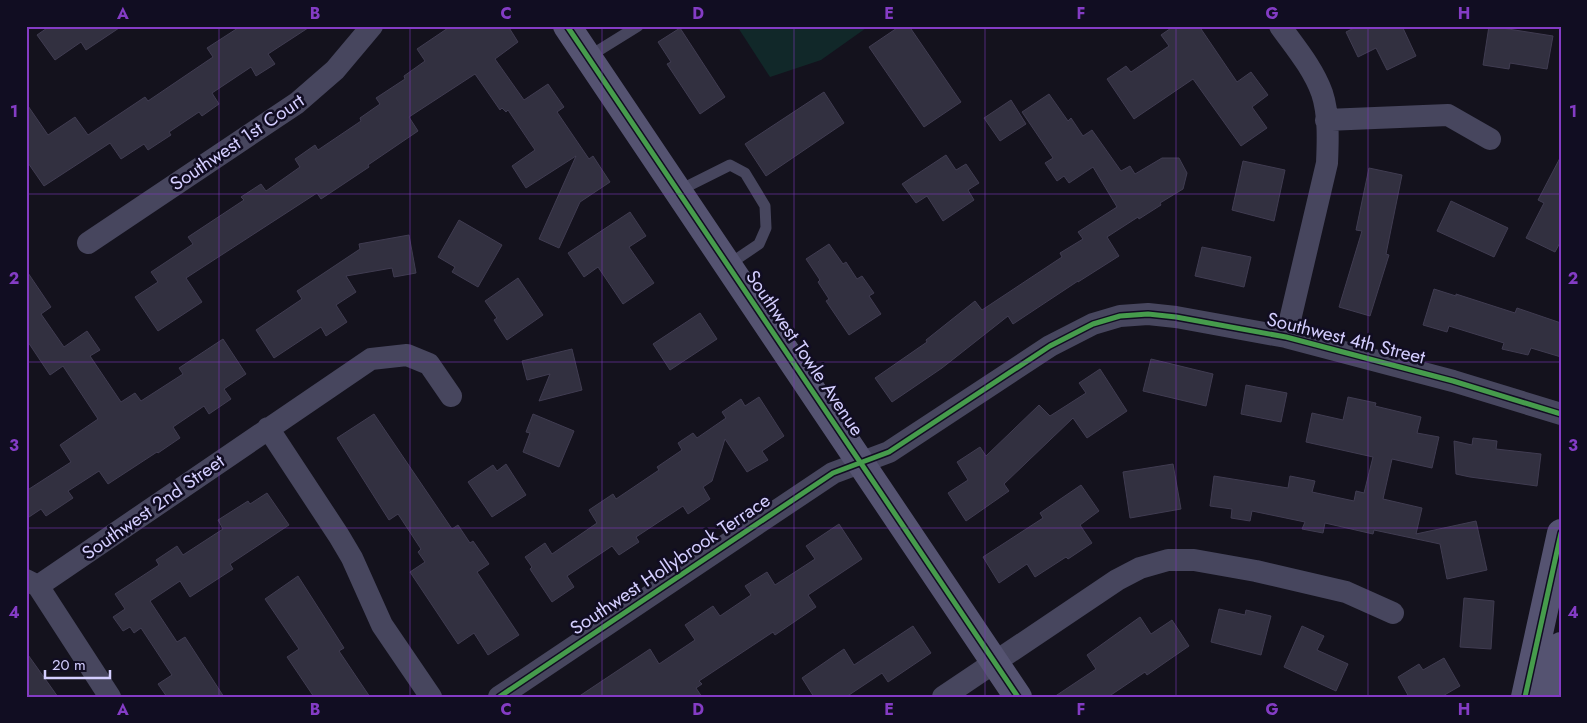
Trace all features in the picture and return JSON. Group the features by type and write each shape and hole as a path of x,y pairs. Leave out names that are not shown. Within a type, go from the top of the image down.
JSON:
{"street":[{"name":"Southwest 1st Court","path":"88,243 297,103 335,70 372,26"},
{"name":"Southwest Towle Avenue","path":"567,26 1018,697"},
{"path":"1280,26 1310,69 1322,93 1328,141 1327,163 1286,337"},
{"path":"1326,120 1448,115 1490,139"},
{"name":"Southwest 4th Street","path":"860,463 889,452 1050,346 1093,324 1120,316 1148,314 1176,317 1286,337 1453,381 1561,414"},
{"name":"Southwest 2nd Street","path":"32,583 371,359 406,355 429,364 451,396"},
{"path":"268,428 352,558 382,626 431,697"},
{"name":"Southwest Hollybrook Terrace","path":"499,697 833,473 860,463"},
{"path":"1526,697 1561,533"},
{"path":"943,697 1117,580 1140,568 1168,560 1194,560 1265,573 1346,592 1393,612"},
{"path":"32,583 110,697"},
{"path":"1550,697 1561,646"}],"lane":[{"path":"588,57 638,26"},
{"path":"678,191 730,165 745,172 765,206 766,228 759,244 728,265"}],"green space":[{"path":"737,26 869,26 821,60 770,77"}],"building":[{"path":"50,26 122,26 86,50 81,42 55,60 37,35"},
{"path":"241,26 311,26 268,54 275,64 256,76 251,67 212,93 219,104 202,116 199,112 169,132 171,135 148,150 144,144 121,159 110,143 44,186 26,160 26,103 48,135 75,117 88,135 145,97 148,101 213,57 207,48"},
{"path":"451,26 508,26 518,42 495,59 524,100 548,84 564,107 557,112 589,159 593,156 610,182 580,202 559,248 539,239 576,156 526,188 512,166 535,150 508,110 506,112 502,108 500,110 475,74 409,117 418,131 368,165 369,167 321,199 317,193 186,278 202,302 158,331 135,297 158,282 151,272 193,244 188,237 244,200 241,197 261,184 266,191 300,167 295,159 315,145 318,150 361,121 360,118 380,104 376,98 405,79 404,76 425,61 417,49"},
{"path":"900,26 909,26 961,102 924,127 869,47"},
{"path":"1174,26 1199,26 1237,82 1251,72 1268,95 1252,107 1267,128 1241,146 1193,79 1134,119 1107,79 1126,66 1131,72 1169,46 1161,35"},
{"path":"1358,26 1402,26 1416,56 1387,70 1376,48 1358,57 1346,32"},
{"path":"1489,26 1553,36 1547,69 1510,63 1509,69 1483,65"},
{"path":"680,28 725,97 700,114 667,64 671,62 658,42"},
{"path":"824,92 844,123 766,176 745,144"},
{"path":"1049,94 1068,121 1071,118 1083,136 1092,130 1121,171 1130,166 1135,174 1162,158 1179,158 1187,173 1183,189 1139,219 1138,217 1107,237 1119,256 1013,324 1008,316 942,368 892,402 875,378 927,342 926,340 975,301 982,310 1062,257 1060,253 1083,239 1078,232 1117,207 1093,167 1069,183 1064,176 1057,181 1045,163 1053,158 1022,112"},
{"path":"1011,100 1026,124 1000,141 984,118"},
{"path":"946,155 956,170 966,164 979,183 968,190 974,200 943,221 927,196 916,203 902,184"},
{"path":"1561,156 1561,241 1555,252 1526,238 1544,203 1538,200"},
{"path":"1243,161 1285,170 1274,221 1232,210"},
{"path":"1369,168 1402,175 1386,254 1389,255 1370,316 1339,307 1362,231 1356,230"},
{"path":"1451,201 1508,228 1494,257 1437,231"},
{"path":"630,212 646,236 629,247 654,283 623,304 598,267 584,277 568,253"},
{"path":"459,220 502,245 478,287 452,272 455,267 438,257"},
{"path":"409,235 416,273 394,277 392,268 346,276 356,292 336,305 347,322 326,336 321,327 274,358 256,330 302,299 297,291 360,249 359,244"},
{"path":"829,244 843,264 846,262 857,279 862,276 874,293 869,296 881,314 849,335 826,301 829,299 818,282 820,280 806,259"},
{"path":"1202,247 1251,257 1244,287 1195,276"},
{"path":"26,270 51,307 41,314 64,347 87,331 100,350 90,356 121,402 135,393 141,401 183,374 179,368 223,339 246,374 224,389 231,399 209,414 204,406 173,427 180,438 158,453 108,484 99,471 68,491 73,498 46,516 41,509 26,519 26,491 71,462 60,445 98,419 63,366 50,375 26,339"},
{"path":"518,278 543,315 507,340 494,320 497,318 485,301"},
{"path":"1434,289 1515,313 1517,308 1561,323 1561,357 1531,348 1528,355 1502,349 1504,343 1449,326 1447,332 1423,325"},
{"path":"700,313 717,339 670,370 653,344"},
{"path":"572,349 582,390 539,401 550,374 527,380 522,361"},
{"path":"1151,359 1213,374 1206,406 1143,391"},
{"path":"1100,369 1127,411 1087,438 1073,418 1004,484 1009,491 966,521 948,493 968,480 957,462 980,447 986,456 1039,405 1050,416 1086,393 1079,383"},
{"path":"1246,385 1287,393 1281,422 1241,414"},
{"path":"759,397 784,436 762,451 768,460 747,472 725,439 712,481 703,487 710,499 688,514 683,506 636,537 639,542 619,555 612,546 567,576 574,587 552,602 530,569 532,567 525,557 545,543 552,554 597,523 589,510 613,494 616,499 659,470 657,467 682,450 678,443 693,433 697,438 726,418 722,412 741,399 745,406"},
{"path":"1348,397 1376,403 1375,406 1421,417 1417,433 1439,437 1432,468 1392,459 1383,499 1422,508 1416,534 1476,521 1487,570 1447,579 1440,544 1374,530 1373,534 1325,523 1323,533 1302,529 1305,522 1252,511 1250,521 1231,518 1232,509 1210,506 1214,476 1288,488 1290,476 1315,481 1312,492 1354,501 1356,491 1364,493 1373,457 1306,442 1312,413 1343,420"},
{"path":"374,414 452,529 458,525 470,543 473,541 489,564 477,572 519,635 488,655 474,633 458,644 410,572 425,562 418,552 421,549 398,514 389,520 337,438"},
{"path":"533,414 574,431 559,467 523,452 530,433 526,432"},
{"path":"1473,438 1497,441 1496,449 1541,454 1537,486 1456,474 1454,441 1472,445"},
{"path":"506,464 526,495 492,517 468,482 493,465 497,471"},
{"path":"1173,464 1181,509 1130,518 1123,472"},
{"path":"1081,485 1099,511 1080,525 1092,543 1035,577 1027,564 999,583 983,557 1043,518 1040,513"},
{"path":"267,493 289,525 230,564 233,569 190,597 180,581 150,601 177,642 185,637 224,697 167,697 158,684 172,675 141,628 134,633 130,627 123,631 113,617 125,609 115,594 159,565 156,560 177,546 183,555 223,529 218,520 248,501 250,504"},
{"path":"839,524 862,559 808,595 816,607 775,635 773,632 699,681 702,684 696,688 702,697 578,697 650,649 659,664 695,640 685,625 713,606 720,616 751,595 745,586 767,572 775,585 815,559 806,546"},
{"path":"298,576 344,648 339,651 370,697 314,697 287,657 299,649 265,599"},
{"path":"1464,598 1494,601 1491,649 1460,647"},
{"path":"1219,609 1245,615 1246,610 1271,616 1261,655 1211,642"},
{"path":"1140,617 1151,634 1172,620 1189,646 1147,675 1145,672 1108,697 1054,697 1096,669 1087,655"},
{"path":"913,626 931,653 888,682 882,673 846,697 814,697 802,678 844,649 854,665"},
{"path":"1302,626 1324,636 1317,650 1348,664 1336,691 1284,667"},
{"path":"26,652 58,697 26,697"},
{"path":"1444,658 1460,686 1441,697 1409,697 1398,677 1419,664 1423,670"}],"cycle path":[{"path":"567,26 1018,697"},
{"path":"499,697 833,473 889,452 1050,346 1093,324 1120,316 1148,314 1176,317 1286,337 1453,381 1561,414"},
{"path":"1525,697 1561,533"}]}
